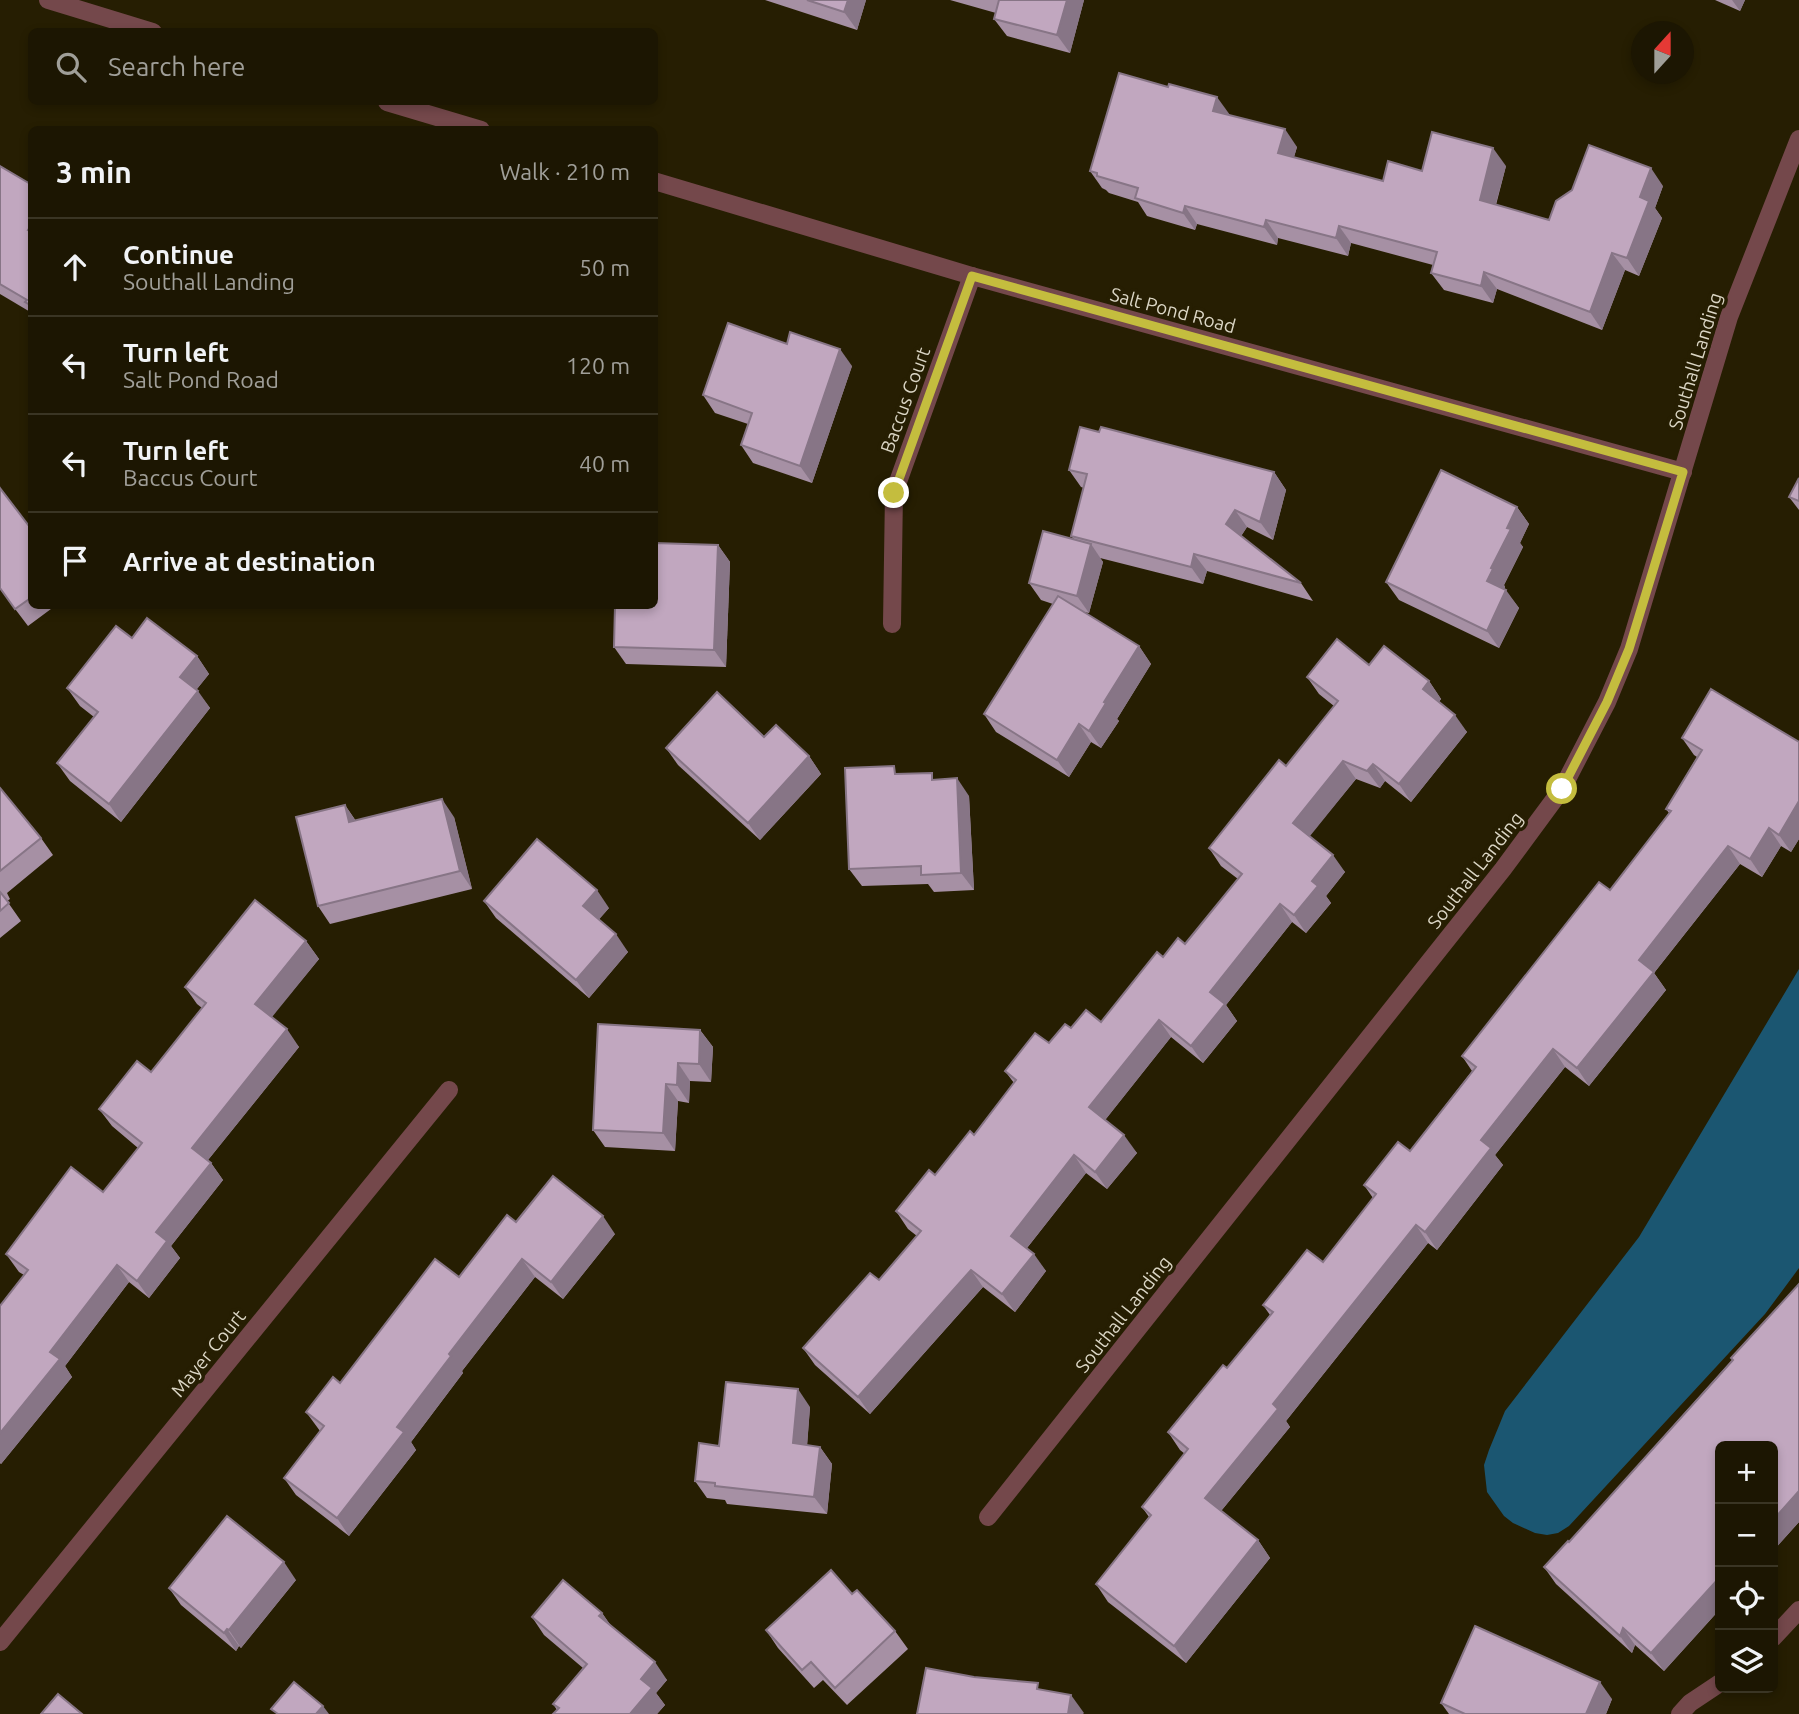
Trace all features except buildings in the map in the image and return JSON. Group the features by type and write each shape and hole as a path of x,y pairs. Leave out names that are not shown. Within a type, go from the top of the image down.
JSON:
{"street":[{"path":"48,0 140,28"},
{"path":"397,105 468,126"},
{"name":"Southall Landing","path":"988,1517 1503,869 1562,789 1607,702 1629,649 1729,317 1799,139"},
{"name":"Salt Pond Road","path":"658,182 972,276 1683,472"},
{"name":"Baccus Court","path":"892,624 894,493 972,276"},
{"name":"Mayer Court","path":"0,1642 449,1090"},
{"path":"1778,1633 1799,1611"},
{"path":"1680,1714 1690,1703 1715,1686"}],"water":[{"path":"1799,969 1799,1268 1765,1314 1569,1526 1558,1533 1547,1535 1535,1533 1513,1523 1504,1516 1487,1492 1484,1465 1505,1411 1639,1237"}],"route":[{"path":"894,493 972,276 1683,472 1629,649 1607,702 1562,789"}]}
